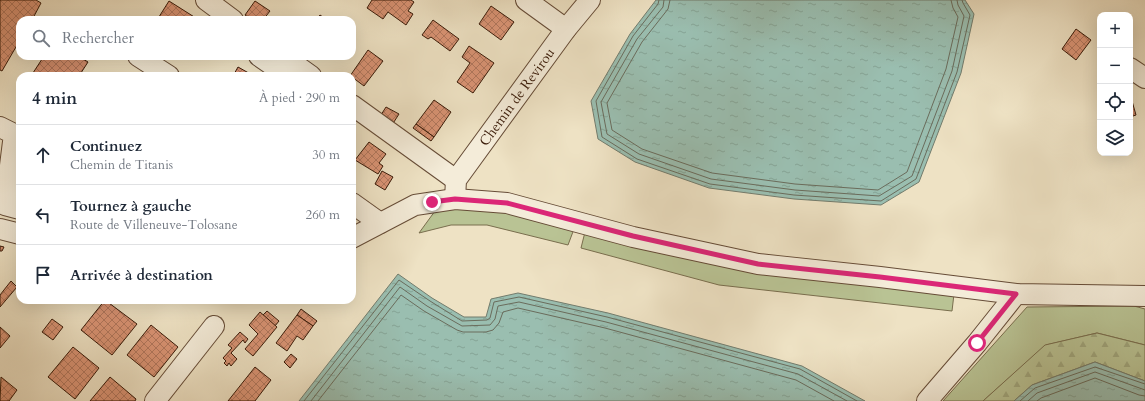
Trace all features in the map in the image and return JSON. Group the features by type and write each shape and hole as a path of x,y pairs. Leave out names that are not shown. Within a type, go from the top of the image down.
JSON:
{"street":[{"path":"206,0 228,16"},
{"path":"526,0 566,29"},
{"name":"Chemin de Revirou","path":"456,191 566,29 590,0"},
{"path":"144,60 163,72"},
{"path":"265,60 282,72"},
{"path":"289,60 305,72"},
{"path":"1133,70 1145,78"},
{"path":"356,108 456,191"},
{"path":"356,124 456,191 633,236 758,264 1016,294 1145,296"},
{"path":"0,127 14,134 5,205 16,208"},
{"path":"356,236 415,204 456,191"},
{"path":"356,206 380,223"},
{"path":"0,229 16,233"},
{"path":"927,401 977,343 1016,294"},
{"path":"155,401 214,326"}],"green space":[{"path":"451,208 502,211 574,229 568,245 487,225 451,225 419,233 435,211"},
{"path":"585,232 954,294 952,311 719,285 581,248"},
{"path":"1134,306 1145,309 1145,345 1097,333 1046,345 983,401 943,401 1027,307"},
{"path":"1097,333 1145,345 1145,381 1095,362 1032,385 1014,401 983,401 1045,345"}],"water":[{"path":"656,0 965,0 974,14 961,73 919,182 881,205 794,199 709,188 635,162 598,139 591,101 630,34"},
{"path":"398,274 432,298 464,317 486,317 491,299 518,293 608,313 802,366 865,401 299,401"},
{"path":"1095,362 1145,381 1145,401 1014,401 1032,385"}],"building":[{"path":"0,0 36,0 41,3 34,16 16,16 16,47 2,71 0,70"},
{"path":"372,0 411,0 414,2 408,11 413,14 406,25 388,12 383,19 367,8"},
{"path":"169,1 193,16 160,16"},
{"path":"255,1 270,11 266,16 245,15"},
{"path":"491,6 514,22 501,40 479,24"},
{"path":"433,20 459,39 450,51 431,37 428,39 422,35"},
{"path":"1076,29 1091,40 1076,60 1062,49"},
{"path":"469,46 494,63 473,93 457,82 470,63 462,57"},
{"path":"368,50 383,61 364,86 356,80 356,72 353,72"},
{"path":"41,60 85,60 88,62 82,72 34,72"},
{"path":"238,67 247,72 235,72"},
{"path":"434,100 451,112 434,137 416,124"},
{"path":"1133,104 1136,115 1133,116"},
{"path":"386,107 399,114 392,125 379,118"},
{"path":"416,124 434,137 431,141 413,128"},
{"path":"369,142 386,154 379,163 383,166 378,174 356,161"},
{"path":"382,171 393,177 385,190 375,184"},
{"path":"0,246 4,247 2,251 0,251"},
{"path":"11,281 16,286 16,288 0,307 0,295"},
{"path":"102,304 110,304 137,324 112,355 81,330"},
{"path":"301,309 317,321 313,326 297,315"},
{"path":"267,311 279,321 275,326 263,315"},
{"path":"260,312 277,327 253,356 245,349 258,334 249,325"},
{"path":"297,315 313,326 303,340 297,336 287,351 276,343"},
{"path":"52,319 63,327 53,340 42,332"},
{"path":"151,325 178,347 154,377 127,355"},
{"path":"0,327 10,336 0,348"},
{"path":"240,332 248,339 245,343 243,340 231,353 237,359 231,366 229,363 227,366 224,363 226,361 223,358 232,348 228,345"},
{"path":"73,347 99,368 75,399 48,377"},
{"path":"291,354 297,359 290,368 284,362"},
{"path":"255,367 271,380 255,401 228,401"},
{"path":"1,377 17,390 9,401 0,401"},
{"path":"110,377 136,399 135,401 90,401"}],"route":[{"path":"432,202 455,199 507,203 633,236 758,264 1016,294 977,343"}]}
